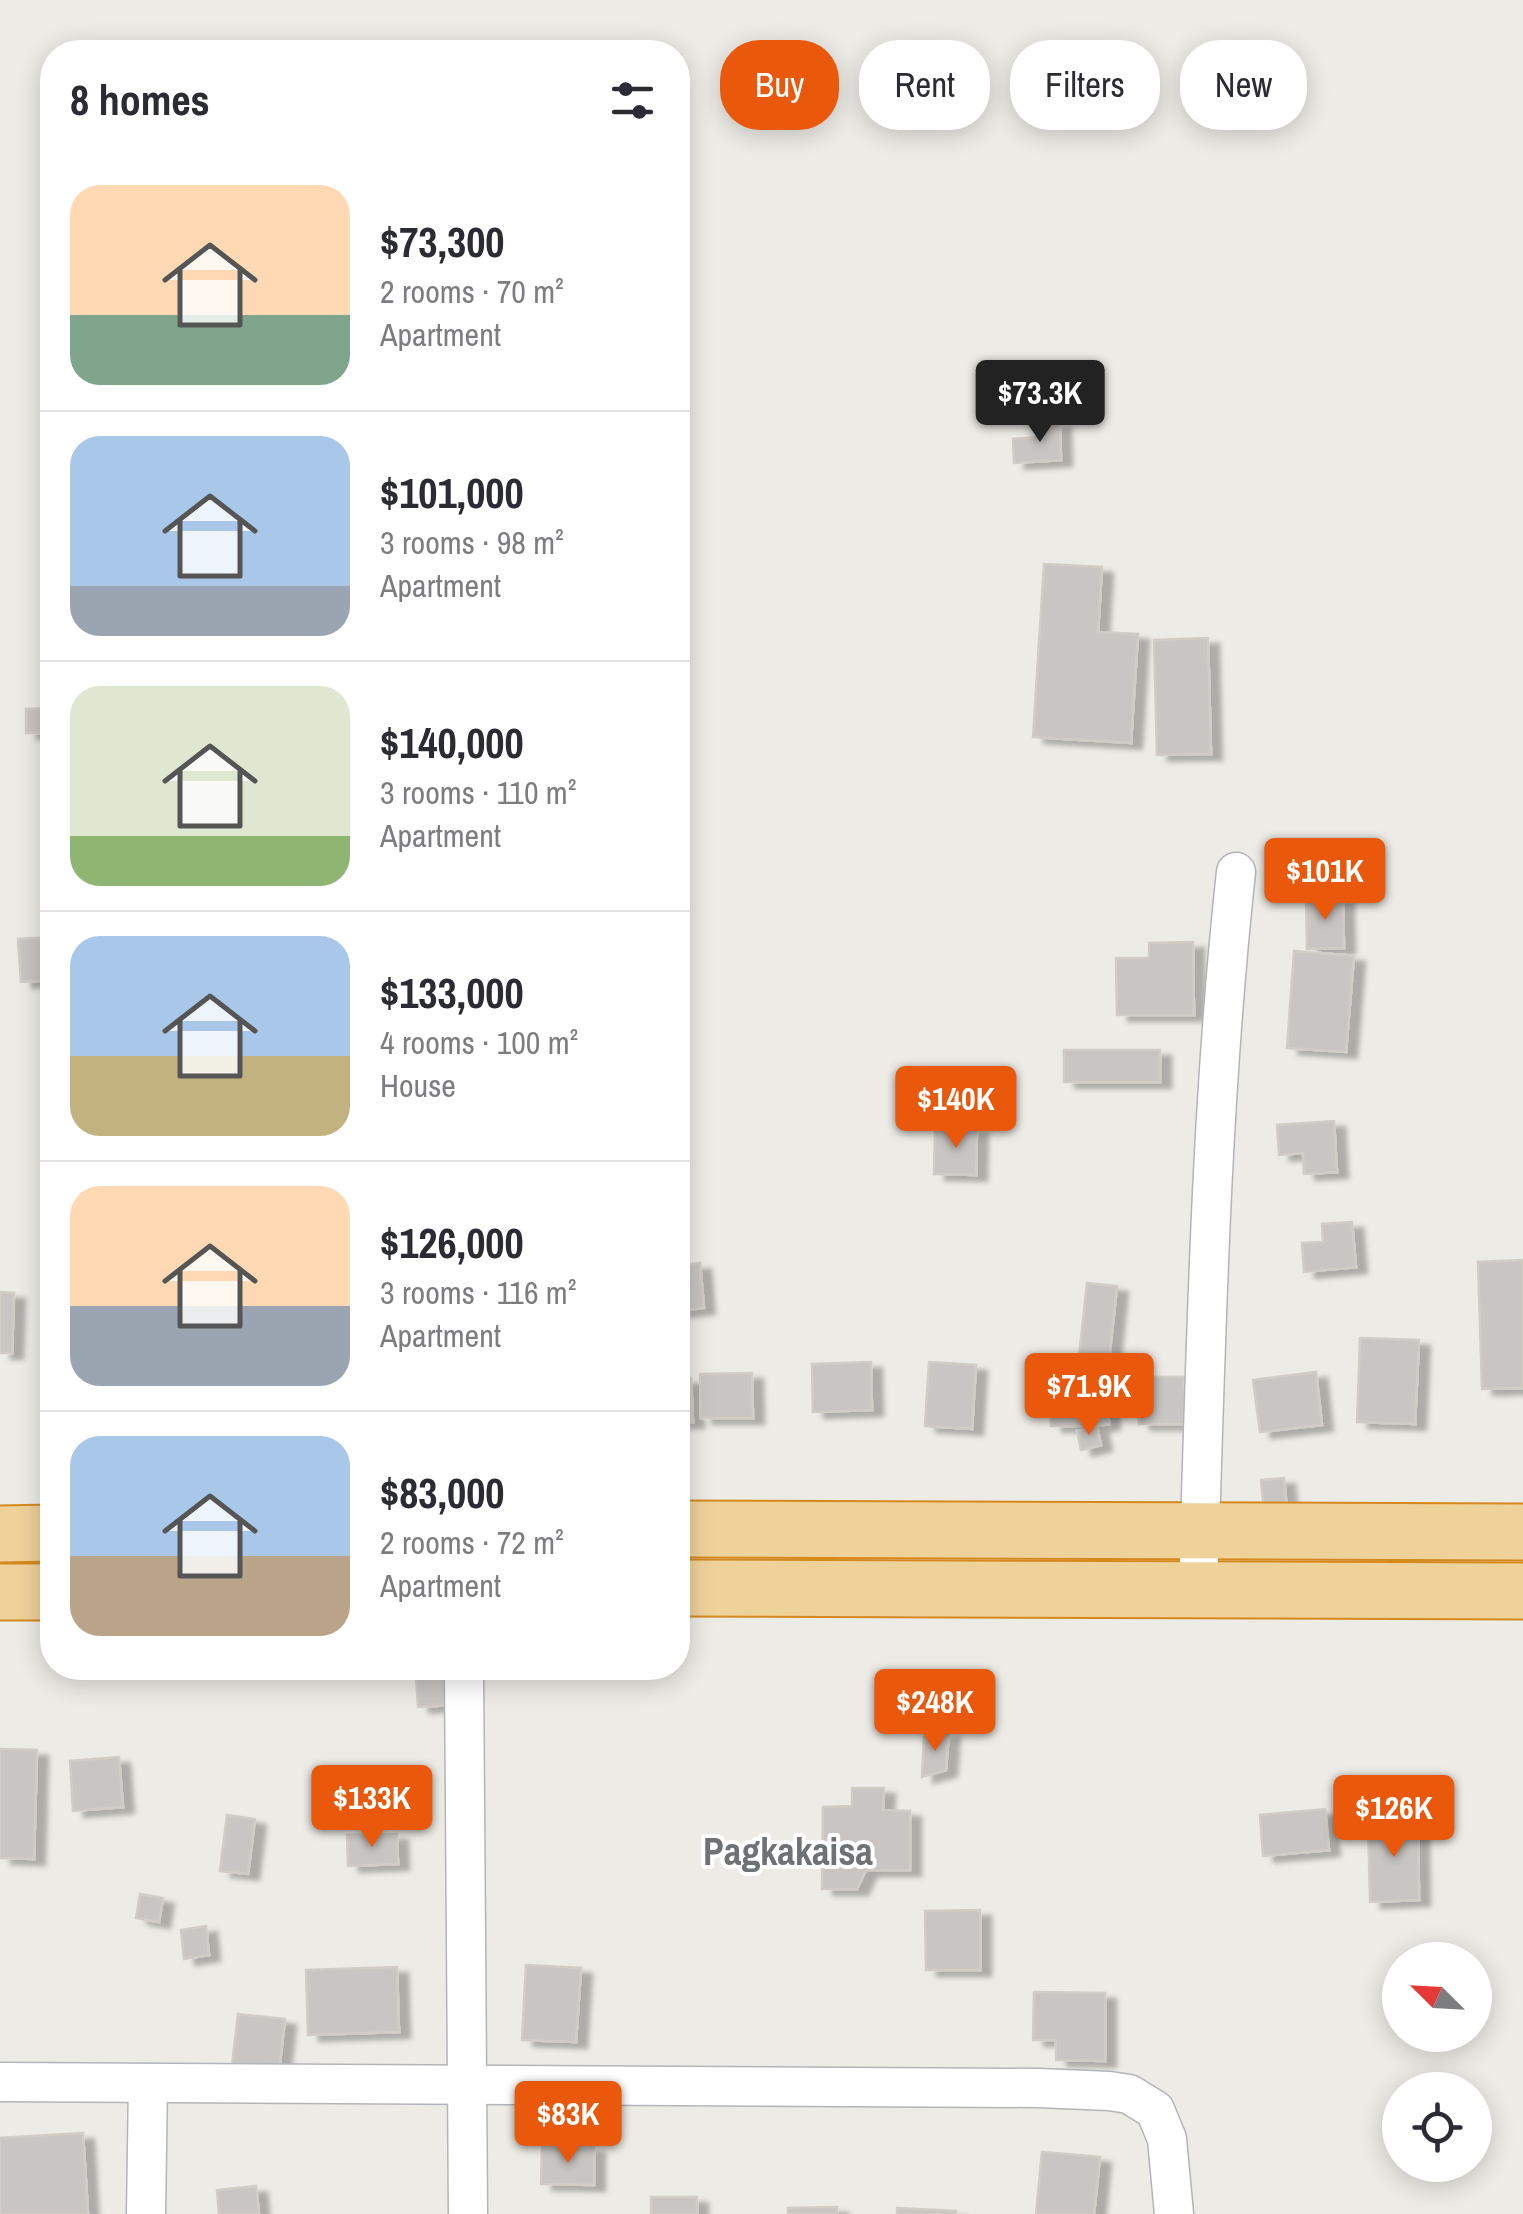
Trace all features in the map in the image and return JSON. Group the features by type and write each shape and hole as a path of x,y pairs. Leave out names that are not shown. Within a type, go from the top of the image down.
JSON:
{"highway":[{"path":"690,1529 1523,1532"},
{"path":"0,1534 40,1533"},
{"path":"690,1588 1523,1590"},
{"path":"0,1592 40,1592"}],"street":[{"path":"1198,1591 1214,1135 1236,872"},
{"path":"464,1680 468,2214"},
{"path":"0,2082 1020,2088 1118,2092 1129,2094 1155,2110 1167,2139 1174,2214"},
{"path":"146,2214 148,2083"}],"building":[{"path":"1060,422 1061,460 1014,463 1013,439 1039,437 1039,423"},
{"path":"1044,564 1102,567 1098,632 1138,634 1131,743 1033,737"},
{"path":"1208,638 1211,754 1157,755 1154,640"},
{"path":"40,708 40,733 26,733 26,709"},
{"path":"1343,897 1344,948 1307,949 1306,898"},
{"path":"40,938 40,981 21,982 18,939"},
{"path":"1193,942 1194,1015 1117,1015 1116,958 1149,958 1149,943"},
{"path":"1294,951 1354,956 1346,1052 1287,1048"},
{"path":"1064,1050 1160,1050 1160,1082 1064,1082"},
{"path":"1334,1121 1337,1172 1304,1174 1303,1153 1279,1155 1277,1125"},
{"path":"935,1127 977,1128 976,1175 934,1174"},
{"path":"1352,1222 1356,1267 1304,1272 1302,1243 1323,1242 1322,1224"},
{"path":"1523,1260 1523,1388 1482,1389 1478,1262"},
{"path":"700,1263 704,1308 690,1310 690,1264"},
{"path":"1087,1283 1117,1286 1109,1360 1079,1357"},
{"path":"0,1292 14,1293 12,1353 0,1353"},
{"path":"1360,1338 1419,1340 1415,1424 1357,1422"},
{"path":"871,1362 872,1410 813,1412 812,1364"},
{"path":"929,1362 976,1365 972,1429 925,1426"},
{"path":"1316,1372 1322,1425 1260,1432 1253,1380"},
{"path":"752,1373 753,1418 701,1418 700,1374"},
{"path":"1139,1377 1184,1377 1185,1424 1139,1424"},
{"path":"691,1378 693,1422 690,1422"},
{"path":"1107,1381 1109,1424 1051,1426 1050,1384"},
{"path":"1097,1426 1101,1445 1081,1450 1077,1431"},
{"path":"1284,1478 1287,1510 1264,1512 1261,1480"},
{"path":"416,1680 449,1680 451,1705 418,1707"},
{"path":"949,1731 946,1770 922,1777 924,1737"},
{"path":"0,1749 37,1750 34,1859 0,1858"},
{"path":"119,1757 123,1807 73,1811 70,1761"},
{"path":"852,1788 884,1788 883,1810 910,1811 910,1870 866,1870 857,1889 822,1889 823,1807 852,1806"},
{"path":"1325,1809 1329,1850 1263,1856 1260,1815"},
{"path":"227,1815 255,1819 248,1874 220,1871"},
{"path":"1418,1819 1419,1900 1370,1902 1368,1820"},
{"path":"397,1834 398,1864 348,1866 347,1835"},
{"path":"140,1894 163,1898 159,1922 136,1918"},
{"path":"980,1910 980,1970 926,1970 925,1911"},
{"path":"206,1926 209,1955 184,1959 181,1930"},
{"path":"526,1965 581,1968 576,2042 522,2040"},
{"path":"397,1967 399,2032 308,2035 306,1970"},
{"path":"1034,1992 1105,1993 1105,2061 1056,2060 1056,2040 1033,2040"},
{"path":"238,2014 285,2019 279,2071 232,2065"},
{"path":"83,2133 88,2214 0,2214 0,2138"},
{"path":"542,2146 594,2147 594,2185 541,2184"},
{"path":"1042,2152 1100,2157 1094,2214 1036,2214"},
{"path":"256,2186 259,2214 219,2214 217,2190"},
{"path":"651,2197 697,2197 697,2214 651,2214"},
{"path":"837,2207 837,2214 788,2214 788,2208"},
{"path":"897,2208 956,2211 956,2214 897,2214"}],"district":[{"name":"Pagkakaisa","path":"788,1852"}]}
